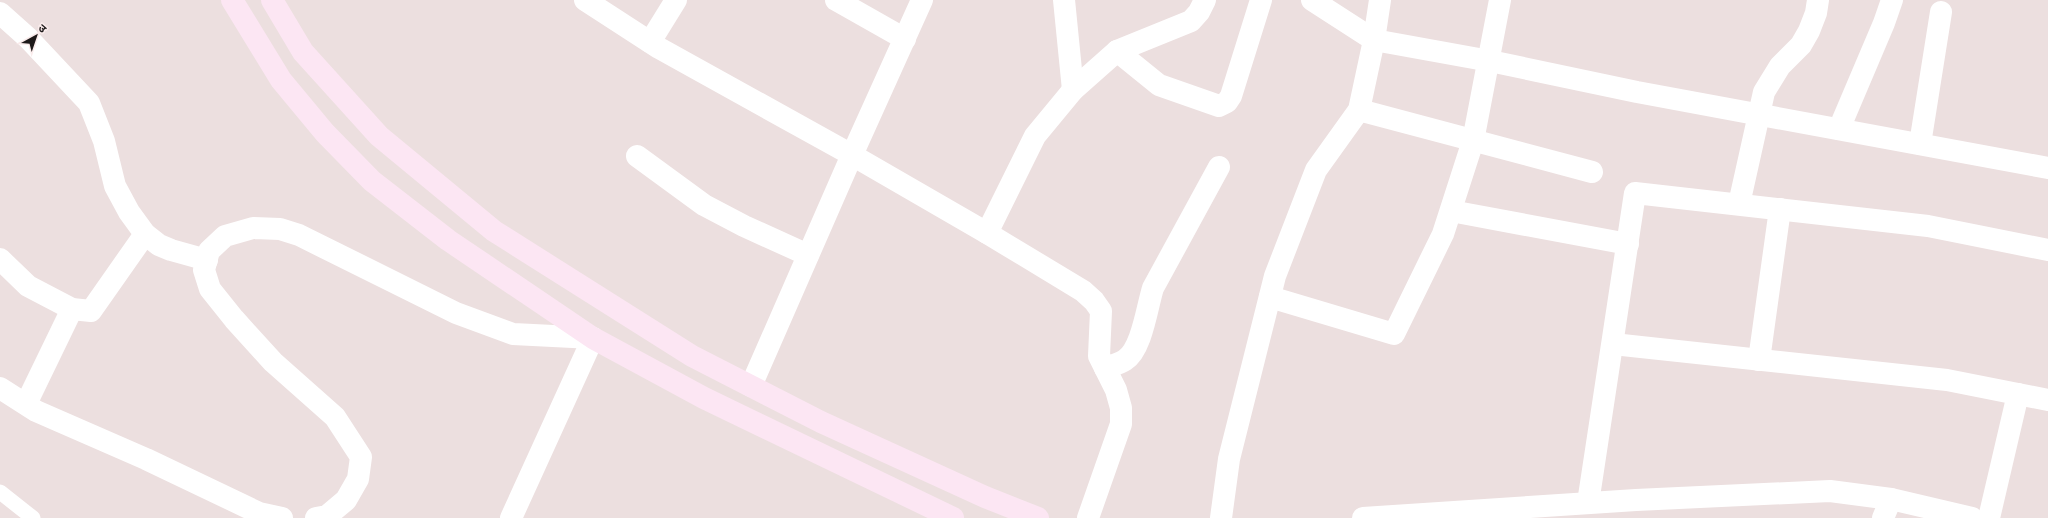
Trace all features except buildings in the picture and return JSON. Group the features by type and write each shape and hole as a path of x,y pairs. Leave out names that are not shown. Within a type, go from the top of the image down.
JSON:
{"main road":[{"path":"232,0 281,80 325,133 372,181 448,240 593,338 704,398 953,518"},
{"path":"272,0 303,52 379,136 494,231 692,356 821,422 985,497 1038,518"}],"street":[{"path":"585,0 650,42 852,155 987,233 1083,292 1094,301 1101,311 1099,356 1116,390 1121,408 1120,424 1088,518"},
{"path":"650,42 676,0"},
{"path":"836,0 905,38"},
{"path":"751,386 852,155 922,0"},
{"path":"1064,0 1073,90"},
{"path":"987,233 1035,136 1073,90 1117,51 1191,21 1199,12 1205,0"},
{"path":"1117,51 1159,85 1219,106 1227,102 1231,96 1261,0"},
{"path":"1312,0 1374,40 1490,61 1759,115 2048,168"},
{"path":"1221,518 1229,459 1275,276 1316,170 1359,110 1374,40 1380,0"},
{"path":"1270,297 1394,334 1443,234 1473,142 1490,61 1500,0"},
{"path":"1739,204 1764,92 1780,66 1801,45 1809,31 1816,13 1818,0"},
{"path":"1839,129 1884,23 1892,0"},
{"path":"1920,144 1941,12"},
{"path":"0,13 28,38 89,103 104,141 115,186 129,212 145,234 159,245 207,260"},
{"path":"1359,110 1473,142 1592,172"},
{"path":"637,156 704,205 744,226 808,255"},
{"path":"1105,368 1126,360 1135,349 1141,338 1147,308 1154,288 1219,167"},
{"path":"1588,503 1636,193 1928,226 2048,250"},
{"path":"1759,360 1780,209"},
{"path":"1451,211 1628,244"},
{"path":"316,518 327,516 346,500 358,479 361,457 335,417 272,362 210,289 204,270 209,252 225,236 253,228 280,229 299,234 456,313 513,334 593,338 510,518"},
{"path":"0,259 28,286 72,309 91,311 145,234"},
{"path":"26,404 72,309"},
{"path":"1613,344 1947,380 2048,400"},
{"path":"0,388 36,411 146,459 259,513 282,518"},
{"path":"1989,518 2018,394"},
{"path":"1363,518 1588,503 1633,509 1830,491 1887,509 1972,518"}],"lane":[{"path":"0,492 33,518"}]}
